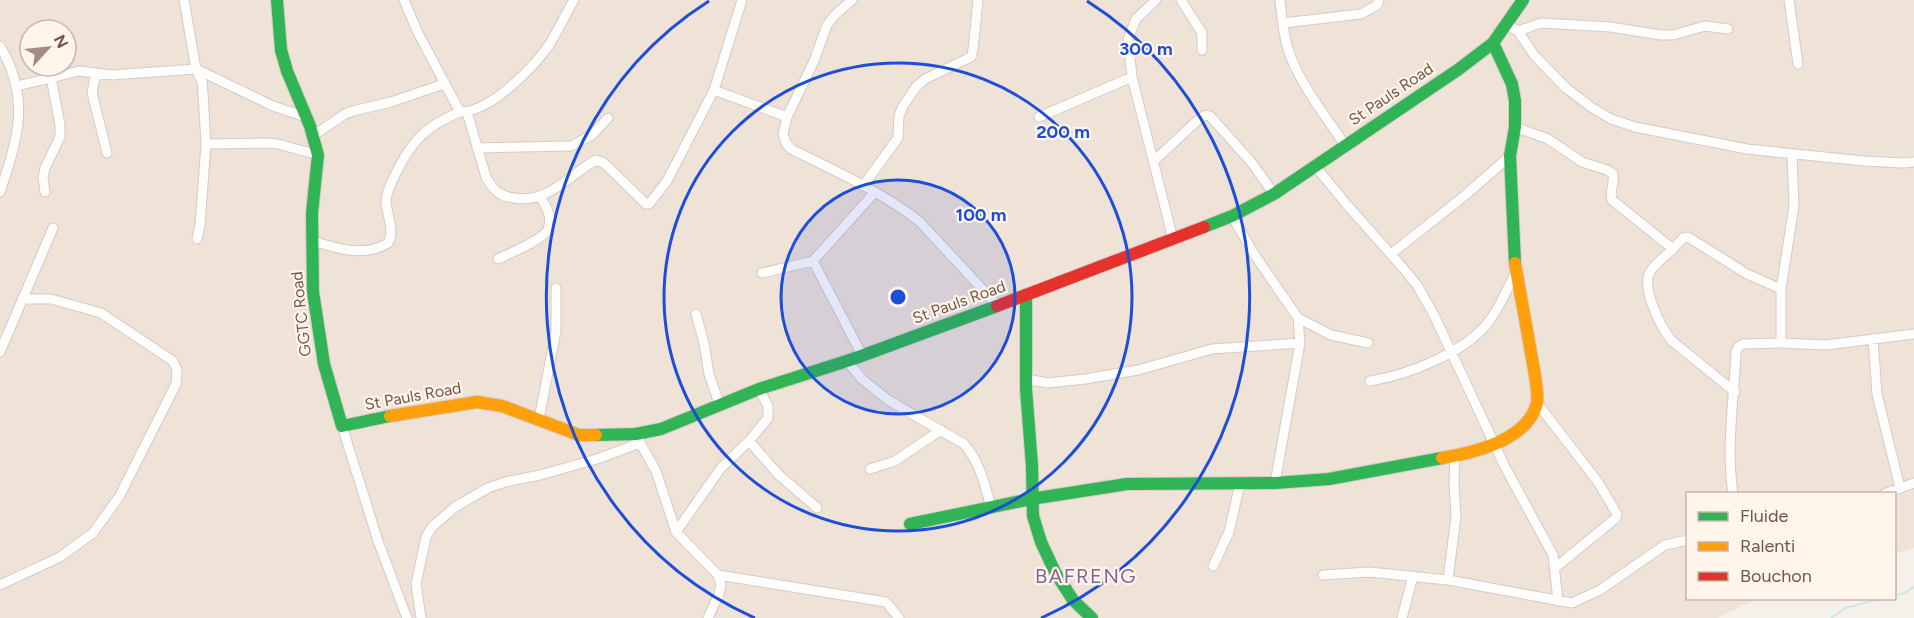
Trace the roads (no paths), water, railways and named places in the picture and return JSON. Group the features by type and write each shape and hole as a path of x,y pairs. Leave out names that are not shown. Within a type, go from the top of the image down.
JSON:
{"street":[{"path":"184,0 196,69 202,82 206,144 197,239"},
{"name":"GGTC Road","path":"277,0 281,50 287,71 314,135 318,155 312,213 313,292 324,364 378,541 407,618"},
{"path":"404,0 444,84 463,112 486,177 500,195 519,199 540,196 553,190 596,160 604,163 645,204 652,202 667,181 714,90 742,0"},
{"path":"312,241 353,251 366,250 388,243 391,235 386,199 405,154 427,129 443,119 494,99 520,78 549,45 574,0"},
{"path":"852,0 827,25 814,61 787,117 783,134 786,143 792,149 891,201 919,221 998,306"},
{"path":"863,186 898,138 899,116 916,87 925,80 971,57 978,0"},
{"path":"1156,0 1136,19 1128,39 1132,77 1173,239"},
{"path":"1181,0 1202,33 1202,50"},
{"path":"1280,0 1289,52 1318,105 1345,145"},
{"path":"1283,23 1361,14 1377,5 1379,0"},
{"name":"St Pauls Road","path":"342,426 426,409 477,402 502,406 579,435 638,439 759,389 862,356 1026,296 1232,216 1274,194 1460,69 1492,43 1523,0"},
{"path":"1789,0 1798,64"},
{"path":"1518,31 1541,23 1610,27 1661,35 1673,35 1705,26 1728,28"},
{"path":"1506,24 1518,31 1534,55 1566,88 1611,119 1635,127 1747,149 1914,162"},
{"path":"1492,43 1512,84 1515,101 1515,127 1510,156 1512,227 1516,270 1535,374 1538,404 1598,482 1617,514 1616,518 1556,568"},
{"path":"0,46 16,86 20,113 13,152 0,192"},
{"path":"78,71 112,75 196,69 273,106 306,117"},
{"path":"96,73 92,93 107,153"},
{"path":"1039,117 1132,77"},
{"path":"16,86 47,78"},
{"path":"45,192 43,177 45,168 60,137 51,78"},
{"path":"314,135 345,114 391,102 444,84"},
{"path":"714,90 787,117"},
{"path":"1154,161 1200,118 1210,116 1252,163 1274,194"},
{"path":"477,148 571,146 592,135 608,117"},
{"path":"1515,127 1548,139 1582,162 1613,174 1610,194 1612,200 1673,249"},
{"path":"206,144 266,143 318,155"},
{"path":"1781,343 1781,289 1794,206 1792,154"},
{"path":"1391,254 1510,156"},
{"path":"1315,166 1417,285 1452,351 1505,467 1553,555 1558,601"},
{"path":"762,273 813,261 875,192"},
{"path":"498,259 545,234 548,229 549,214 540,196"},
{"path":"1232,216 1254,254 1298,318 1331,335 1368,343"},
{"path":"0,352 53,228"},
{"path":"1735,392 1665,333 1650,298 1648,275 1683,238 1688,237 1747,274 1781,289"},
{"path":"813,261 862,356"},
{"path":"1370,381 1412,369 1452,351 1479,332 1489,321 1516,270"},
{"path":"539,419 556,331 556,288"},
{"path":"1026,296 1026,379 1032,474 1030,499 1033,518 1040,539 1073,602 1083,613 1092,618"},
{"path":"0,585 60,557 93,533 119,497 176,384 177,370 173,361 101,313 51,299 22,299"},
{"path":"696,315 709,374 720,406"},
{"path":"1275,483 1300,343 1298,318"},
{"path":"1733,492 1732,416 1738,347 1743,344 1781,343 1827,345 1914,334"},
{"path":"1873,339 1877,394 1900,488"},
{"path":"1026,379 1048,382 1085,379 1138,370 1212,349 1300,343"},
{"path":"846,360 862,379 888,400 964,444 973,454 979,466 992,507"},
{"path":"676,532 721,468 749,441 768,418 768,406 759,389"},
{"path":"910,524 1030,499 1127,484 1240,484 1329,479 1455,456 1496,444 1517,432 1529,419 1538,404"},
{"path":"870,469 895,462 941,430"},
{"path":"422,618 416,584 426,537 432,527 455,507 488,488 597,459 638,439 656,471 676,532 718,575 721,585 719,594 708,618"},
{"path":"749,441 778,474 817,508"},
{"path":"1448,580 1455,516 1455,456"},
{"path":"1889,492 1914,483"},
{"path":"1213,566 1229,532 1240,484"},
{"path":"1323,575 1368,572 1413,576 1448,580 1572,603 1600,590 1665,545 1686,540"},
{"path":"718,575 886,602 899,618"},
{"path":"1402,618 1413,576"}],"waterway":[{"path":"1896,595 1914,587"},
{"path":"1831,618 1845,608 1875,600"}],"district":[{"name":"BAFRENG","path":"1086,576"}]}
